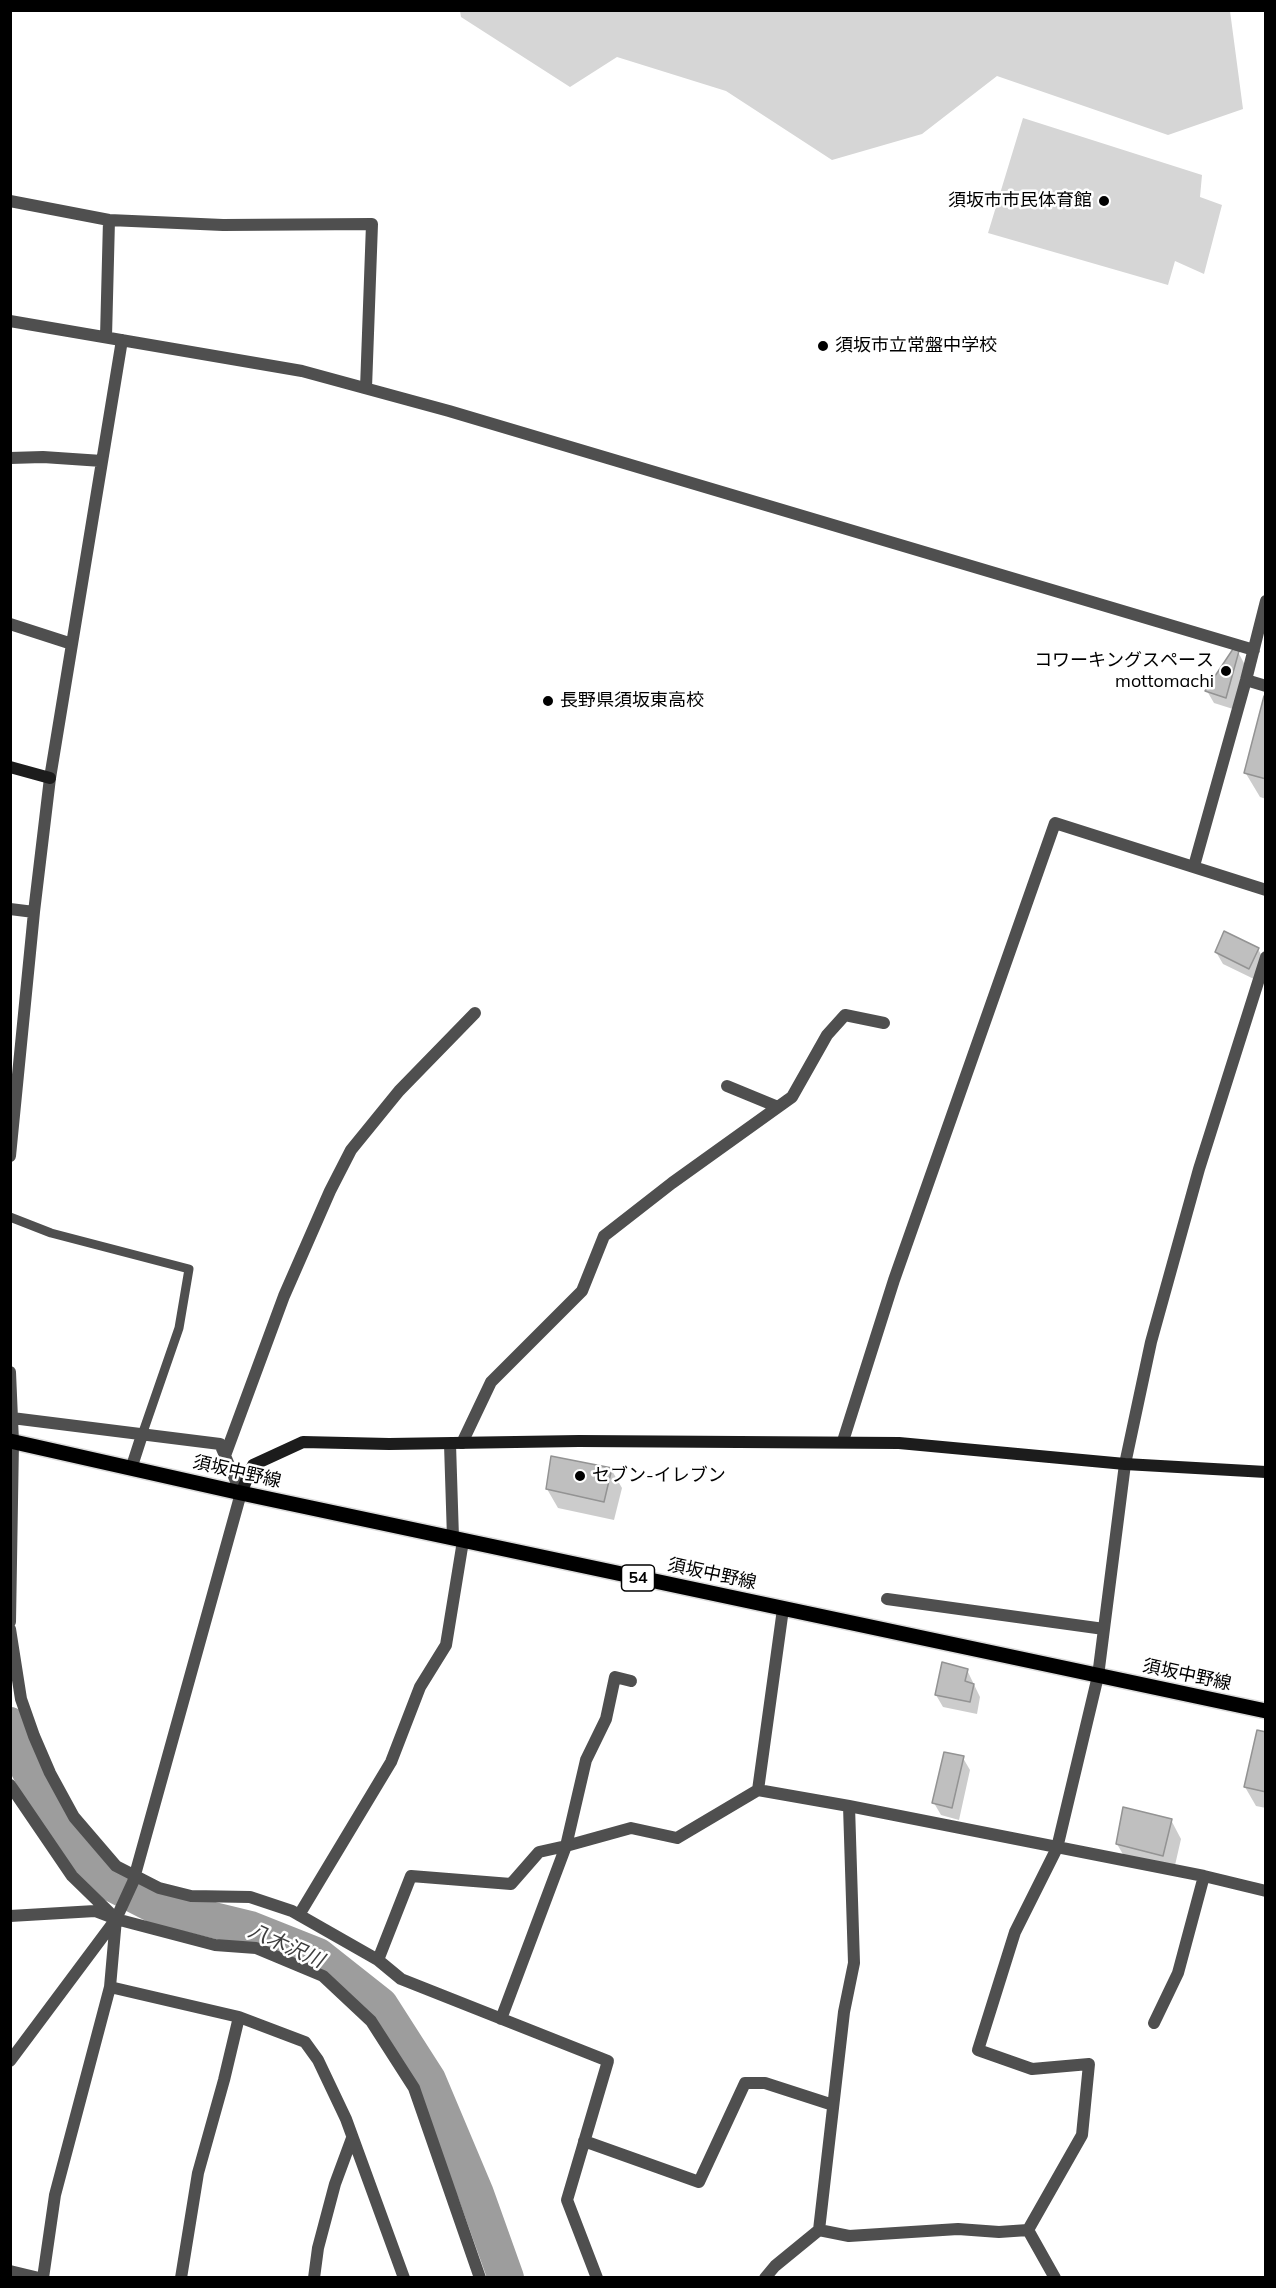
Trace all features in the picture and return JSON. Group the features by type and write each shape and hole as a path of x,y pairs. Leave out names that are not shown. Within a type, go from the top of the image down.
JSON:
{"main road":[{"name":"須坂中野線","path":"12,1442 458,1540 1266,1711"}],"street":[{"path":"10,201 109,220 224,225 372,224 366,388"},
{"path":"106,337 109,220"},
{"path":"10,321 302,371 461,414 1254,650"},
{"path":"10,1156 34,912 50,778 122,340"},
{"path":"10,458 102,460"},
{"path":"1194,866 1266,601"},
{"path":"10,624 72,644"},
{"path":"1246,680 1266,686"},
{"path":"10,766 50,778"},
{"path":"843,1441 894,1280 1055,823 1266,890"},
{"path":"10,909 34,912"},
{"path":"1028,2230 1082,2135 1089,2064 1032,2069 978,2050 1015,1932 1057,1848 1098,1676 1125,1464 1151,1342 1199,1169 1266,957"},
{"path":"226,1454 284,1296 330,1191 351,1150 399,1091 476,1013"},
{"path":"298,1915 392,1762 420,1687 446,1645 458,1540 456,1444 491,1382 582,1291 604,1236 672,1183 792,1097 827,1035 845,1015 884,1023"},
{"path":"727,1086 778,1107"},
{"path":"10,1372 12,1418 10,1622"},
{"path":"12,1418 220,1444 241,1493"},
{"path":"131,1469 142,1435"},
{"path":"10,2061 118,1914 134,1879 241,1493 253,1465 303,1442 456,1444 843,1441 899,1443 1125,1464 1266,1472"},
{"path":"887,1599 1104,1629"},
{"path":"758,1790 783,1609"},
{"path":"10,1629 21,1699 50,1773 74,1817 116,1866 134,1879 180,1894 250,1897 298,1915 378,1960 401,1979 608,2061 567,2200 597,2277"},
{"path":"501,2019 566,1846 586,1760 606,1719 615,1677 631,1681"},
{"path":"10,1785 72,1876 118,1914"},
{"path":"378,1960 411,1876 511,1884 539,1852 631,1828 677,1838 758,1790 1204,1876 1266,1891"},
{"path":"769,2276 819,2230 844,2012 854,1964 849,1806"},
{"path":"1154,2023 1178,1973 1204,1876"},
{"path":"10,1916 95,1911 118,1914 215,1944 256,1948 323,1976 371,2021 414,2088 480,2277"},
{"path":"10,2271 41,2277 54,2195 110,1987 118,1914"},
{"path":"110,1987 239,2017 305,2042 318,2060 352,2138 404,2277"},
{"path":"181,2277 198,2173 239,2017"},
{"path":"584,2141 699,2182 745,2083 765,2083 833,2104"},
{"path":"314,2277 318,2248 335,2184 352,2138"},
{"path":"819,2230 849,2236 958,2229 999,2232 1028,2230"},
{"path":"1028,2230 1055,2277"}],"lane":[{"path":"10,1217 51,1233 189,1269 179,1328 142,1435"}],"shaded area":[{"path":"460,11 1230,11 1243,109 1168,135 997,76 922,134 832,160 726,91 617,57 570,87 461,17"},
{"name":"須坂市市民体育館","path":"1023,118 1202,175 1200,197 1222,205 1204,274 1175,261 1168,285 988,233"}],"building":[{"name":"コワーキングスペース mottomachi","path":"1233,649 1239,651 1226,698 1205,691"},
{"path":"1264,696 1266,697 1266,779 1244,773"},
{"path":"1224,931 1259,948 1249,969 1215,952"},
{"path":"551,1456 612,1468 604,1502 546,1489"},
{"path":"942,1662 968,1669 965,1681 974,1684 970,1702 935,1695"},
{"path":"1257,1730 1266,1732 1266,1792 1244,1787"},
{"path":"944,1752 964,1756 952,1808 932,1803"},
{"path":"1123,1807 1172,1819 1163,1856 1116,1844"}],"waterway":[{"name":"八木沢川","path":"10,1725 25,1762 61,1830 99,1877 156,1906 250,1929 318,1956 380,2005 428,2080 476,2194 506,2278"}],"place":[{"name":"須坂市市民体育館","path":"1104,201"},
{"name":"須坂市立常盤中学校","path":"823,346"},
{"name":"コワーキングスペース mottomachi","path":"1226,671"},
{"name":"長野県須坂東高校","path":"548,701"},
{"name":"セブン-イレブン","path":"580,1476"}]}
